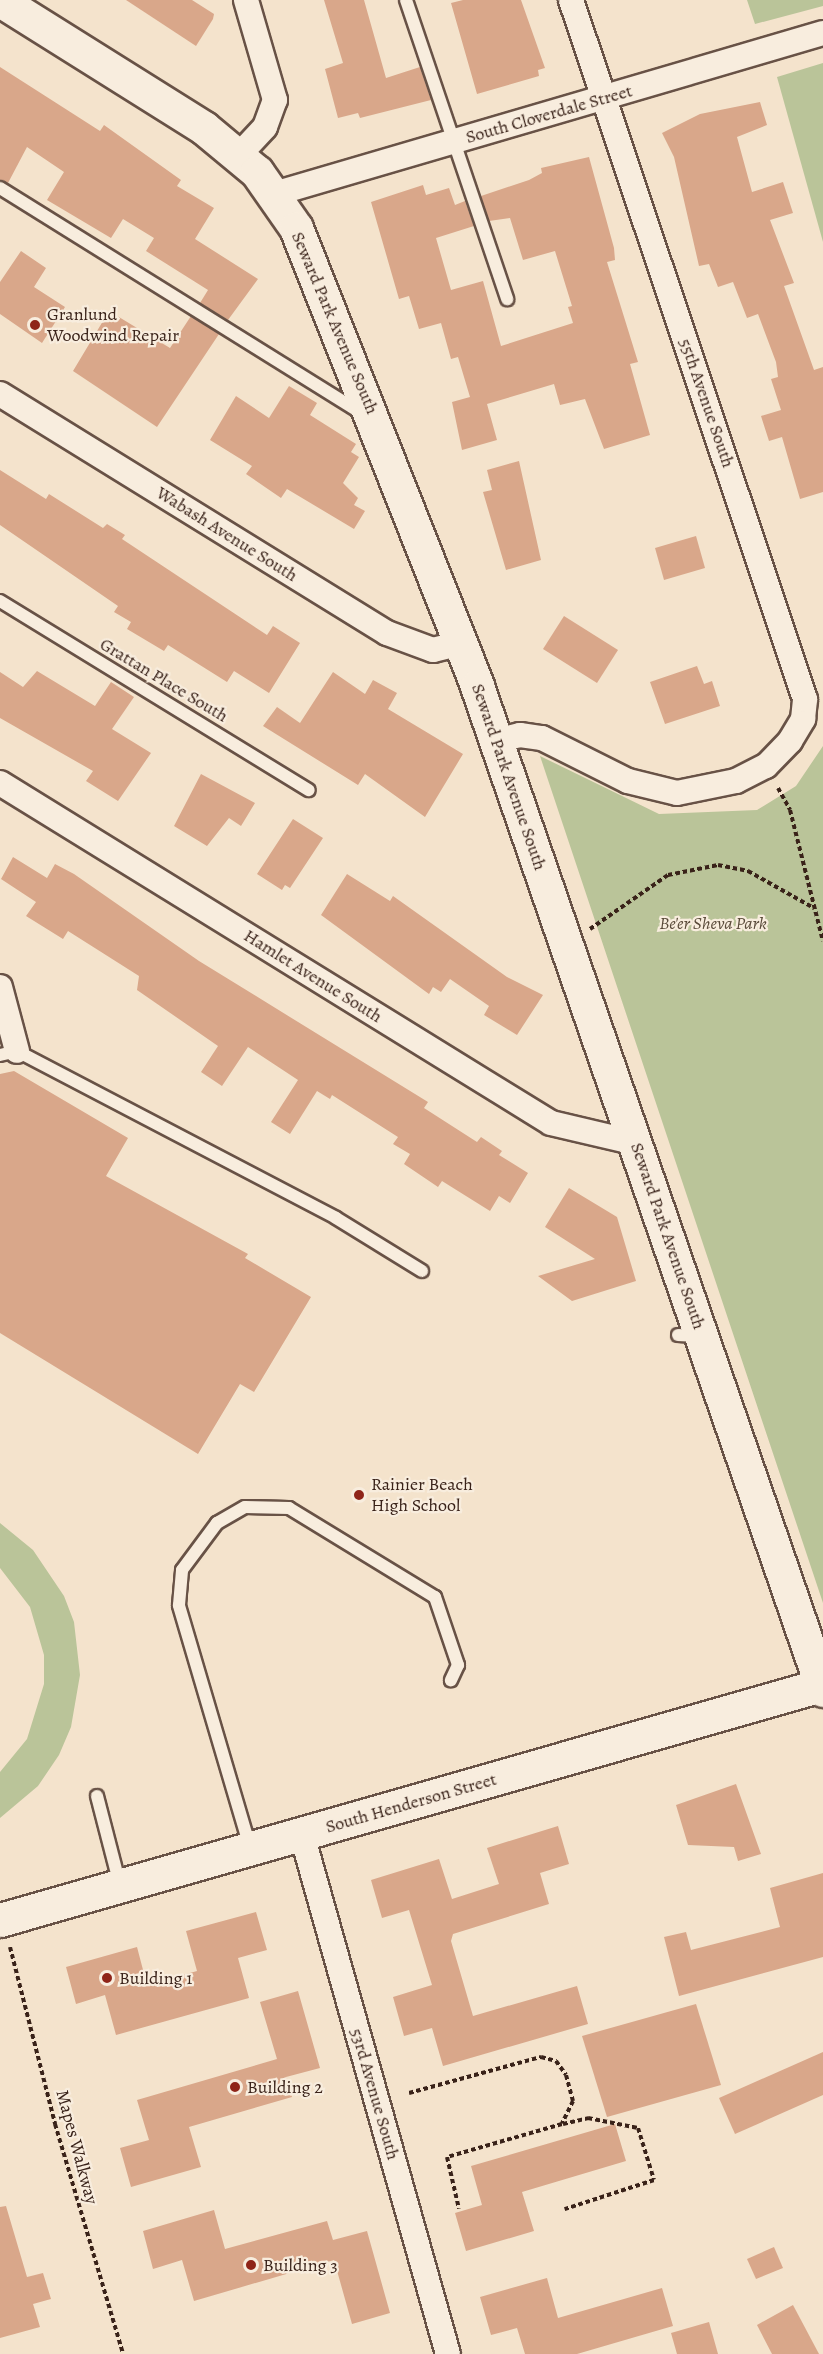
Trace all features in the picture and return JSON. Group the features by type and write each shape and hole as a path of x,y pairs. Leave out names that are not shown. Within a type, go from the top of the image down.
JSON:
{"street":[{"name":"Seward Park Avenue South","path":"0,0 239,155 274,194 310,260 376,422 461,643 636,1143 690,1335 822,1688"},
{"path":"239,155 265,127 275,100 246,0"},
{"name":"55th Avenue South","path":"496,741 520,735 542,738 651,789 677,793 736,781 766,766 803,719 801,678 571,0"},
{"name":"South Cloverdale Street","path":"274,194 823,33"},
{"name":"Wabash Avenue South","path":"0,394 387,633 433,650 461,643"},
{"name":"Hamlet Avenue South","path":"0,783 551,1123 636,1143"},
{"path":"0,987 8,1053"},
{"name":"South Henderson Street","path":"5,1933 120,1887 822,1688"},
{"name":"53rd Avenue South","path":"302,1835 448,2354"}],"lane":[{"path":"406,0 507,299"},
{"path":"0,188 376,422"},
{"name":"Grattan Place South","path":"0,602 309,790"},
{"path":"8,1053 336,1218 422,1270"},
{"path":"251,1851 179,1605 182,1570 217,1523 244,1507 289,1508 435,1598 458,1665 451,1680"},
{"path":"97,1796 120,1887"}],"path":[{"path":"766,766 790,810 823,941"},
{"path":"567,944 669,875 689,868 718,865 748,871 814,908"},
{"name":"Mapes Walkway","path":"5,1933 55,2124 123,2354"},
{"path":"409,2093 541,2057 556,2061 570,2089 570,2115 562,2124"},
{"path":"459,2209 447,2157 588,2118 638,2128 654,2180 565,2209"}],"green space":[{"path":"747,0 823,0 823,6 755,24"},
{"path":"823,63 823,242 777,77"},
{"name":"Be'er Sheva Park","path":"823,746 823,1603 540,756 659,814 757,810 796,786"},
{"path":"0,1523 33,1550 64,1596 74,1622 80,1675 71,1727 59,1755 38,1786 0,1818 0,1772 27,1739 44,1684 44,1655 30,1607 0,1568"}],"building":[{"path":"126,0 192,0 214,14 196,46"},
{"path":"324,0 364,0 386,78 420,67 431,100 360,118 358,113 338,118 325,69 343,63"},
{"path":"463,0 521,0 545,68 538,70 539,76 477,94 451,3"},
{"path":"0,67 100,131 104,125 181,180 177,186 214,208 195,239 258,279 228,320 200,303 208,290 146,251 154,238 123,219 111,238 47,200 64,172 27,147 8,183 0,180"},
{"path":"760,102 767,125 737,137 752,192 783,182 793,213 770,220 794,283 784,286 814,370 823,367 823,492 800,499 782,437 769,441 761,416 781,410 771,379 778,377 776,362 758,314 747,318 733,282 718,287 709,264 699,266 674,157 662,133 700,114"},
{"path":"589,157 614,248 615,260 607,262 638,362 630,364 650,435 604,449 585,399 560,405 554,384 487,404 497,440 462,450 452,402 470,397 458,357 451,359 441,323 419,329 409,296 399,299 371,202 423,185 426,195 449,188 455,205 465,201 474,226 436,238 451,290 483,281 501,346 573,323 568,307 572,306 555,251 523,260 510,218 489,221 481,196 529,180 542,173 541,168"},
{"path":"21,251 46,268 34,287 65,307 42,343 0,314 0,282"},
{"path":"109,311 170,348 191,316 219,334 157,427 73,371"},
{"path":"289,386 317,403 310,415 356,444 351,452 359,457 343,483 358,498 354,505 365,511 354,529 287,489 281,498 246,474 252,466 210,440 236,396 269,418"},
{"path":"519,461 541,560 506,570 483,492 492,490 487,470"},
{"path":"0,470 46,499 49,494 103,528 107,524 125,535 122,539 267,635 273,626 300,643 269,693 234,671 227,682 168,645 164,651 127,629 131,622 114,612 118,606 0,525"},
{"path":"696,536 705,568 664,580 655,548"},
{"path":"564,616 618,650 597,683 543,649"},
{"path":"697,666 704,684 712,681 720,706 665,724 650,682"},
{"path":"37,671 95,706 111,682 134,697 112,729 151,753 118,801 86,781 93,771 0,718 0,672 23,687"},
{"path":"333,672 365,694 373,680 397,693 388,709 463,754 425,817 365,774 358,785 263,726 277,707 300,723"},
{"path":"201,774 255,803 241,826 229,818 207,846 174,826"},
{"path":"293,819 323,838 290,888 285,885 282,890 257,874"},
{"path":"13,857 47,878 55,864 74,874 199,961 428,1102 424,1108 477,1142 481,1137 502,1151 499,1155 528,1173 510,1203 499,1196 490,1211 442,1181 438,1187 404,1164 410,1154 393,1144 398,1137 332,1095 330,1099 317,1091 290,1134 271,1122 298,1080 248,1047 222,1086 201,1072 218,1046 137,990 139,976 68,931 63,939 26,916 36,902 1,879"},
{"path":"347,874 390,901 393,896 507,977 543,995 517,1035 484,1015 489,1006 450,979 441,992 433,987 429,994 321,915"},
{"path":"14,1071 128,1138 106,1176 248,1254 245,1258 311,1297 254,1392 240,1384 198,1454 0,1333 0,1074"},
{"path":"569,1188 617,1217 636,1281 572,1301 538,1276 595,1259 545,1227"},
{"path":"736,1784 761,1854 738,1861 734,1847 688,1845 676,1805"},
{"path":"558,1826 569,1864 540,1873 549,1904 453,1934 451,1941 473,2016 577,1986 588,2024 443,2066 432,2028 404,2036 393,1997 432,1985 409,1910 382,1918 371,1880 439,1859 452,1899 499,1884 487,1848"},
{"path":"823,1873 823,1957 679,1996 664,1937 686,1932 691,1950 780,1927 770,1888"},
{"name":"Building 1","path":"256,1912 267,1950 238,1958 249,1998 116,2035 105,1995 76,2004 66,1967 137,1947 147,1985 197,1971 186,1931"},
{"name":"Building 2","path":"298,1991 320,2068 286,2077 292,2097 189,2127 201,2167 131,2187 120,2148 149,2140 137,2100 277,2059 260,2002"},
{"path":"696,2004 721,2085 607,2117 582,2036"},
{"path":"823,2052 823,2095 735,2134 719,2098"},
{"path":"615,2124 626,2161 522,2192 534,2231 466,2251 455,2213 482,2205 471,2166"},
{"path":"6,2206 27,2277 43,2273 51,2299 33,2304 40,2327 0,2338 0,2207"},
{"name":"Building 3","path":"214,2210 225,2249 327,2221 333,2240 367,2231 390,2313 352,2324 334,2260 194,2301 182,2260 153,2269 143,2231"},
{"path":"774,2247 783,2268 756,2279 747,2259"},
{"path":"547,2278 558,2318 662,2288 673,2326 577,2354 525,2354 517,2328 491,2335 480,2297"},
{"path":"793,2305 819,2354 772,2354 757,2325"},
{"path":"709,2322 718,2354 677,2354 671,2333"}],"place":[{"name":"Granlund Woodwind Repair","path":"35,325"},
{"name":"Rainier Beach High School","path":"359,1495"},
{"name":"Building 1","path":"107,1978"},
{"name":"Building 2","path":"235,2087"},
{"name":"Building 3","path":"251,2265"}]}
